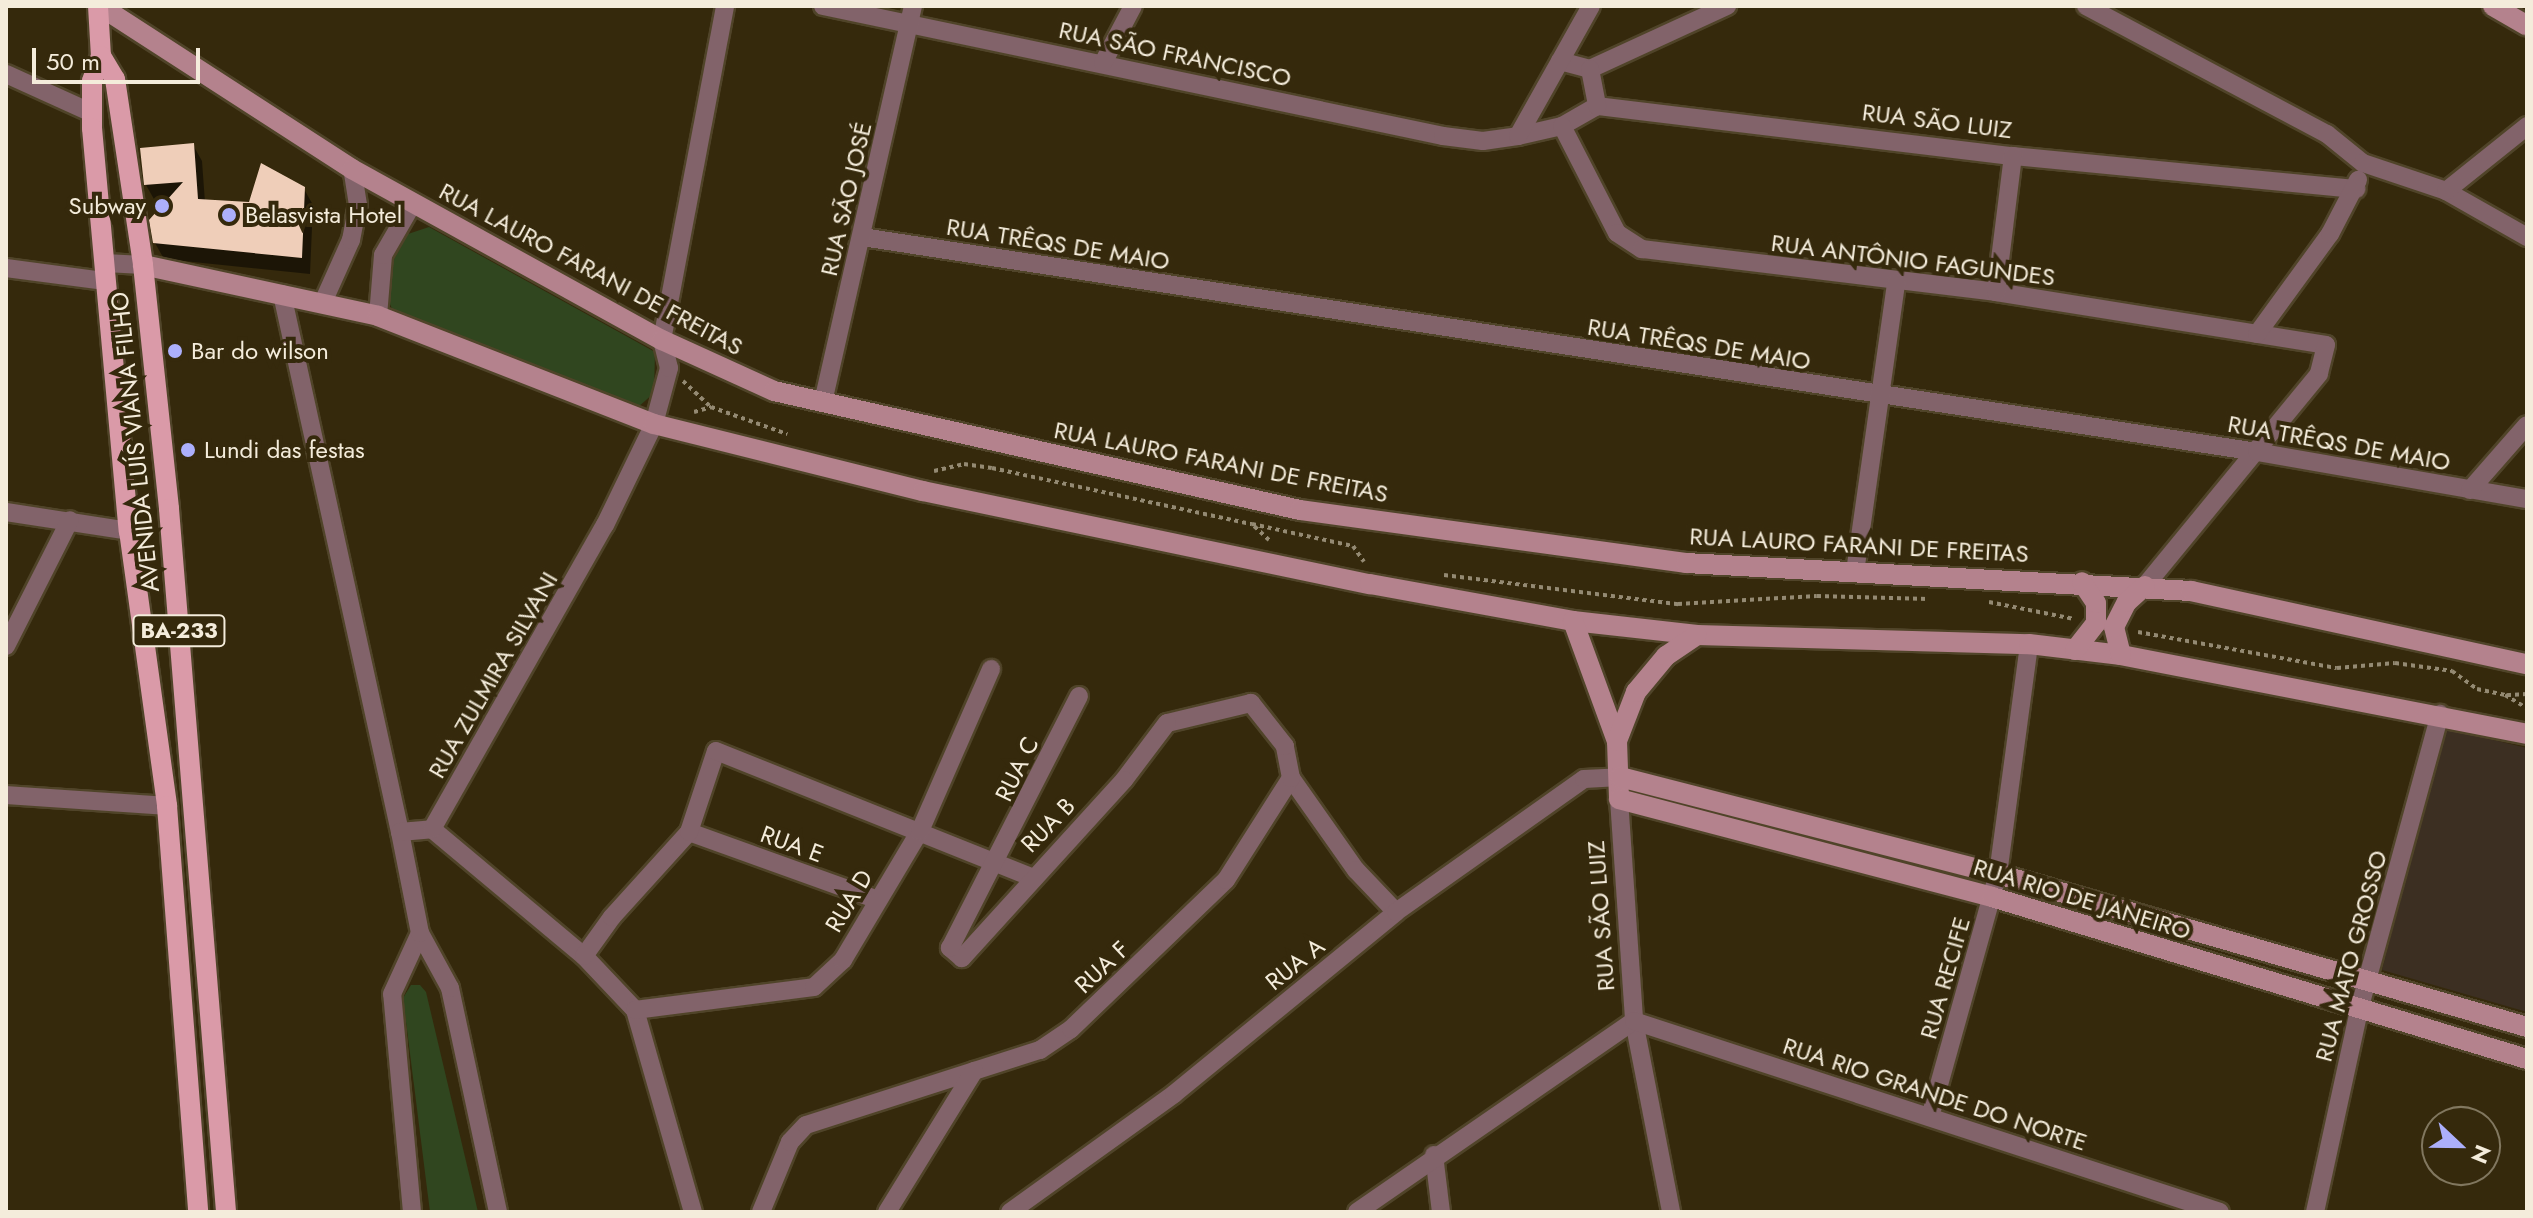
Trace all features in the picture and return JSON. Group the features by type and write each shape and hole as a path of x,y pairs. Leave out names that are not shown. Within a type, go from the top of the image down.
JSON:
{"main road":[{"name":"AVENIDA LUÍS VIANA FILHO","path":"99,6 101,56 92,81 92,113 105,272 129,531 167,806 198,1212"},
{"name":"AVENIDA LUÍS VIANA FILHO","path":"101,56 115,79 143,265 170,524 226,1212"}],"street":[{"name":"RUA LAURO FARANI DE FREITAS","path":"99,6 352,169 662,340 774,391 1300,510 1686,563 2082,582 2191,591 2527,664"},
{"path":"669,368 662,340 725,6"},
{"name":"RUA SÃO FRANCISCO","path":"823,6 911,15 1103,63 1443,136 1483,141 1518,136"},
{"path":"1103,63 1133,6"},
{"path":"1518,136 1591,6"},
{"path":"1560,61 1590,69 1727,6"},
{"path":"2086,6 2327,134 2363,163 2446,191 2527,237"},
{"path":"2493,6 2527,26"},
{"name":"RUA SÃO JOSÉ","path":"823,402 911,15"},
{"path":"1518,136 1562,126 1597,106 1590,69"},
{"path":"6,74 92,113"},
{"name":"RUA SÃO LUIZ","path":"1597,106 2013,156 2356,189"},
{"name":"RUA ANTÔNIO FAGUNDES","path":"1562,126 1626,242 1667,254 1896,283 1996,292 2326,345 2319,374 2257,452"},
{"path":"2446,191 2527,126"},
{"path":"1996,292 2013,156"},
{"path":"2257,334 2330,234 2356,189 2363,163"},
{"path":"324,300 351,240 358,205 352,169"},
{"path":"378,316 383,255 413,203"},
{"name":"RUA TRÊQS DE MAIO","path":"862,237 1878,397 2257,452 2527,499"},
{"path":"6,268 105,272 143,265 324,300 378,316 654,424 1091,528 1573,621 1697,635 2029,644 2121,655 2440,714 2527,734"},
{"path":"1855,572 1896,283"},
{"path":"282,294 420,933 450,988 498,1212"},
{"name":"RUA ZULMIRA SILVANI","path":"432,829 605,525 654,424 669,368"},
{"path":"2470,490 2527,425"},
{"path":"2075,650 2145,586 2257,452"},
{"path":"6,512 129,531"},
{"path":"6,646 70,520"},
{"path":"2082,582 2096,603 2121,655"},
{"name":"RUA SÃO LUIZ","path":"1573,621 1617,741 1634,1021 1671,1212"},
{"path":"1617,741 1636,692 1666,656 1697,635"},
{"name":"RUA RECIFE","path":"1930,1117 1998,874 2029,644"},
{"name":"RUA D","path":"635,1010 814,987 843,960 920,831 991,669"},
{"name":"RUA C","path":"962,958 950,948 997,864 1079,696"},
{"name":"RUA B","path":"962,958 1031,877 1124,780 1167,723 1251,703 1285,746 1291,778"},
{"name":"RUA MATO GROSSO","path":"2315,1212 2359,1010 2440,714"},
{"path":"584,956 612,917 689,832 716,751 1031,877"},
{"name":"RUA RIO DE JANEIRO","path":"1620,777 1998,874 2527,1027"},
{"name":"RUA A","path":"1010,1212 1174,1094 1396,912 1584,779 1620,777"},
{"path":"1291,778 1356,870 1396,912"},
{"name":"RUA F","path":"761,1212 790,1142 806,1125 1054,1042 1226,880 1291,778"},
{"path":"6,795 167,806"},
{"name":"RUA RIO DE JANEIRO","path":"1619,799 1992,897 2527,1059"},
{"path":"400,832 432,829 584,956 635,1010 693,1212"},
{"name":"RUA E","path":"689,832 878,900"},
{"path":"412,1212 392,994 420,933"},
{"path":"1357,1212 1434,1155 1634,1021"},
{"name":"RUA RIO GRANDE DO NORTE","path":"1634,1021 2220,1212"},
{"path":"887,1212 974,1071"},
{"path":"1434,1155 1441,1212"}],"path":[{"path":"669,368 711,407 782,430 796,442"},
{"path":"926,473 964,464 992,468 1252,524"},
{"path":"1438,575 1478,575 1678,604 1817,596 1944,598"},
{"path":"1983,600 2337,668 2395,663 2452,671 2477,689 2505,695 2527,694"},
{"path":"2505,695 2527,708"}],"shaded area":[{"path":"2444,728 2527,748 2527,1012 2382,970"}],"green space":[{"path":"429,227 655,352 654,393 637,408 394,314 381,282 408,234"},
{"path":"411,985 420,985 426,992 478,1212 430,1212 403,998"}],"building":[{"name":"Belasvista Hotel","path":"194,143 198,199 249,202 261,163 305,187 302,258 153,243 149,220 183,182 144,185 140,148"}],"place":[{"name":"Subway","path":"162,206"},
{"name":"Belasvista Hotel","path":"229,215"},
{"name":"Bar do wilson","path":"175,351"},
{"name":"Lundi das festas","path":"188,450"}]}
